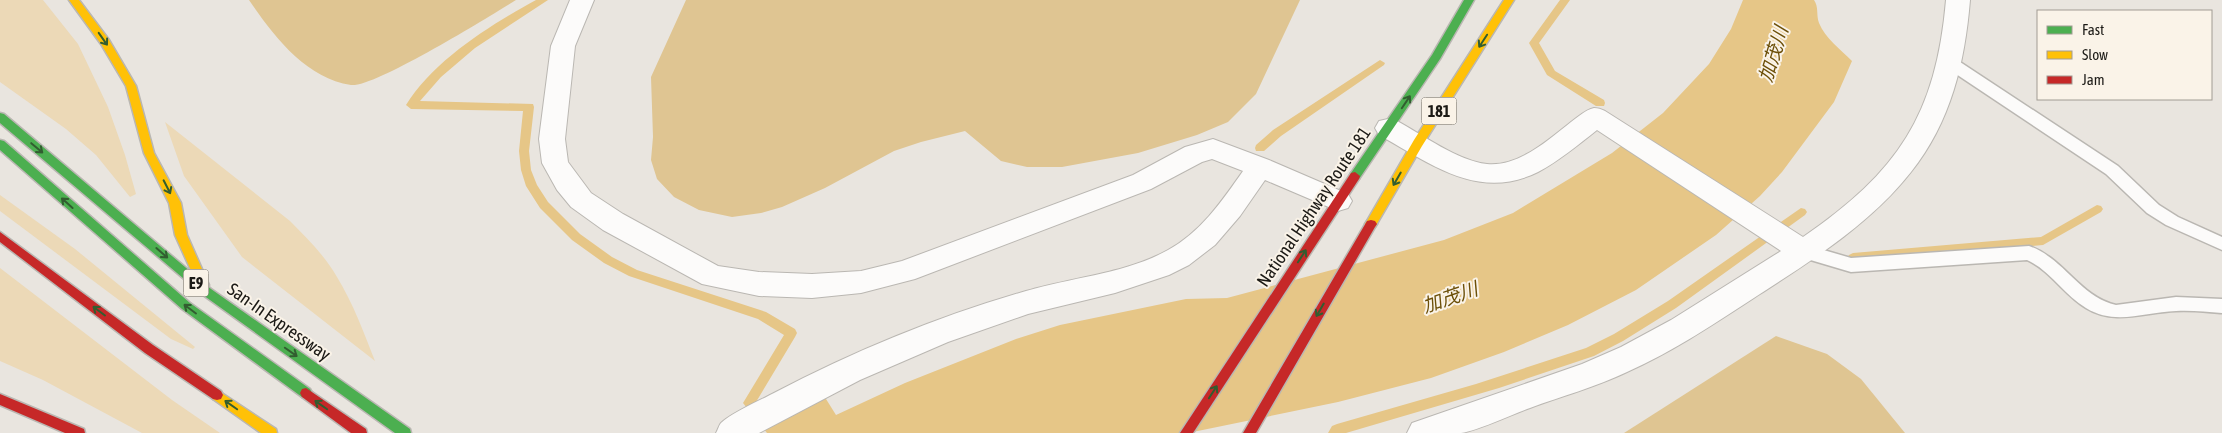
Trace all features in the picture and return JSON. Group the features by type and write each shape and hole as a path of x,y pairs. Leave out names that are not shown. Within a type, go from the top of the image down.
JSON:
{"main road":[{"path":"74,0 105,42 131,86 149,153 175,203 181,236 207,292"},
{"name":"National Highway Route 181","path":"1186,433 1436,57 1469,0"},
{"name":"181","path":"1249,433 1418,143 1509,0"},
{"name":"San-In Expressway","path":"0,117 207,292 405,433"},
{"name":"E9","path":"0,144 186,306 361,433"},
{"path":"0,236 149,349 271,433"},
{"path":"0,399 79,433"}],"street":[{"path":"582,0 563,46 552,139 556,163 567,183 581,200 613,222 712,276 759,284 812,286 861,282 905,270 1142,182 1194,154 1213,150 1224,152 1260,167 1334,208"},
{"path":"1423,433 1614,365 1680,331 1803,251 1856,211 1904,162 1920,139 1933,113 1944,86 1957,19 1958,0"},
{"path":"1388,128 1458,164 1488,174 1509,171 1530,164 1596,118 1803,251"},
{"path":"732,433 805,391 892,351 951,327 1030,302 1131,276 1180,256 1196,246 1220,223 1260,167"}],"lane":[{"path":"1949,62 2112,170 2153,209 2172,221 2222,244"},
{"path":"1803,251 1851,265 2029,253 2042,260 2089,301 2107,311 2116,312 2176,304 2222,306"}],"shaded area":[{"path":"0,0 43,0 78,44 108,107 136,194 130,197 96,155 66,129 0,82"},
{"path":"249,0 516,0 406,64 364,83 351,85 334,81 319,74 305,64 280,40"},
{"path":"686,0 1300,0 1256,94 1228,122 1197,135 1138,153 1062,167 1027,167 1001,161 965,131 894,151 825,188 782,207 761,213 732,217 699,210 674,197 657,179 651,160 653,137 651,77"},
{"path":"165,122 290,221 315,248 327,262 343,287 375,361 242,257 184,176"},
{"path":"0,195 75,249 195,347 193,349 171,339 0,211"},
{"path":"0,268 172,400 220,433 142,433 43,380 0,361"},
{"path":"1776,336 1827,354 1861,379 1905,433 1624,433"}],"water":[{"name":"加茂川","path":"1743,0 1814,0 1818,20 1825,34 1852,61 1834,102 1782,172 1760,196 1716,235 1636,290 1568,325 1504,352 1431,378 1338,402 1188,433 768,433 763,419 821,391 836,415 905,383 1016,339 1060,325 1186,299 1227,298 1444,240 1513,213 1612,153 1663,113 1709,64 1731,29"}],"waterway":[{"path":"543,0 507,21 471,46 438,74 411,105 529,107 524,151 526,170 532,186 544,205 576,237 608,260 633,273 762,315 791,333 749,403 775,433"},
{"path":"1565,0 1534,43 1551,73 1600,103"},
{"path":"1260,148 1277,133 1380,63"},
{"path":"1853,258 2043,241 2097,209"},
{"path":"1334,433 1337,430 1565,362 1590,352 1646,322 1672,305 1801,212"}],"traffic: fast":[{"path":"1355,176 1436,57 1469,0"},
{"path":"0,117 207,292 405,433"},
{"path":"0,144 186,306 306,393"}],"traffic: slow":[{"path":"74,0 105,42 131,86 149,153 175,203 181,235 203,285"},
{"path":"1371,224 1418,143 1509,0"},
{"path":"217,395 271,433"}],"traffic: jam":[{"path":"1186,433 1355,176"},
{"path":"1249,433 1371,224"},
{"path":"0,236 149,349 217,395"},
{"path":"306,393 361,433"},
{"path":"0,399 79,433"}]}
